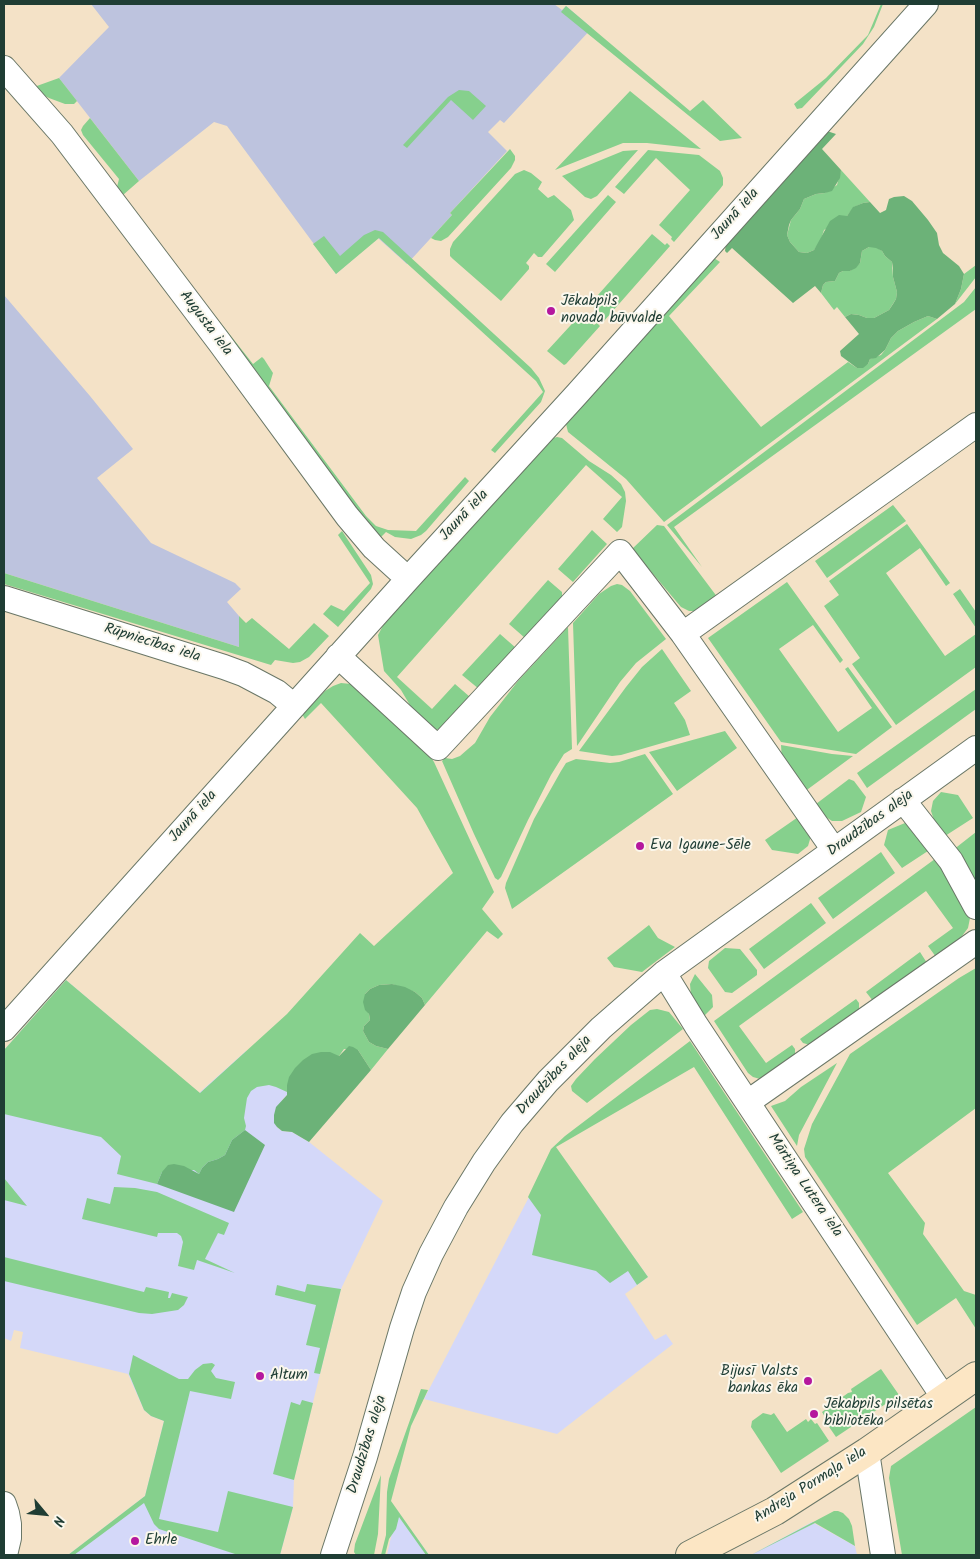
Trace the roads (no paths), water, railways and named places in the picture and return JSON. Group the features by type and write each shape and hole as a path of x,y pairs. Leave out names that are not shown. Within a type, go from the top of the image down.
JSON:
{"street":[{"name":"Jaunā iela","path":"4,1029 926,4"},
{"name":"Augusta iela","path":"4,68 62,134 220,343 347,516 374,548 408,578"},
{"path":"683,634 976,425"},
{"path":"338,656 438,748 620,552 683,634 834,850"},
{"name":"Rūpniecības iela","path":"4,598 224,667 269,687 294,706"},
{"name":"Draudzības aleja","path":"333,1555 365,1457 414,1292 431,1254 456,1207 484,1162 512,1123 548,1081 601,1028 664,973 976,748"},
{"path":"904,800 951,861 976,907"},
{"path":"748,1102 976,942"},
{"name":"Mārtiņa Lutera iela","path":"664,973 696,1025 944,1398"},
{"name":"Andreja Pormaļa iela","path":"690,1555 774,1511 866,1452 976,1376"},
{"path":"866,1452 883,1555"},
{"path":"4,1504 9,1524 9,1538 5,1555"}],"place":[{"name":"Jēkabpils novada būvvalde","path":"551,311"},
{"name":"Eva Igaune-Sēle","path":"640,846"},
{"name":"Altum","path":"260,1376"},
{"name":"Bijusī Valsts bankas ēka","path":"808,1381"},
{"name":"Jēkabpils pilsētas bibliotēka","path":"814,1414"},
{"name":"Ehrle","path":"135,1541"}]}
